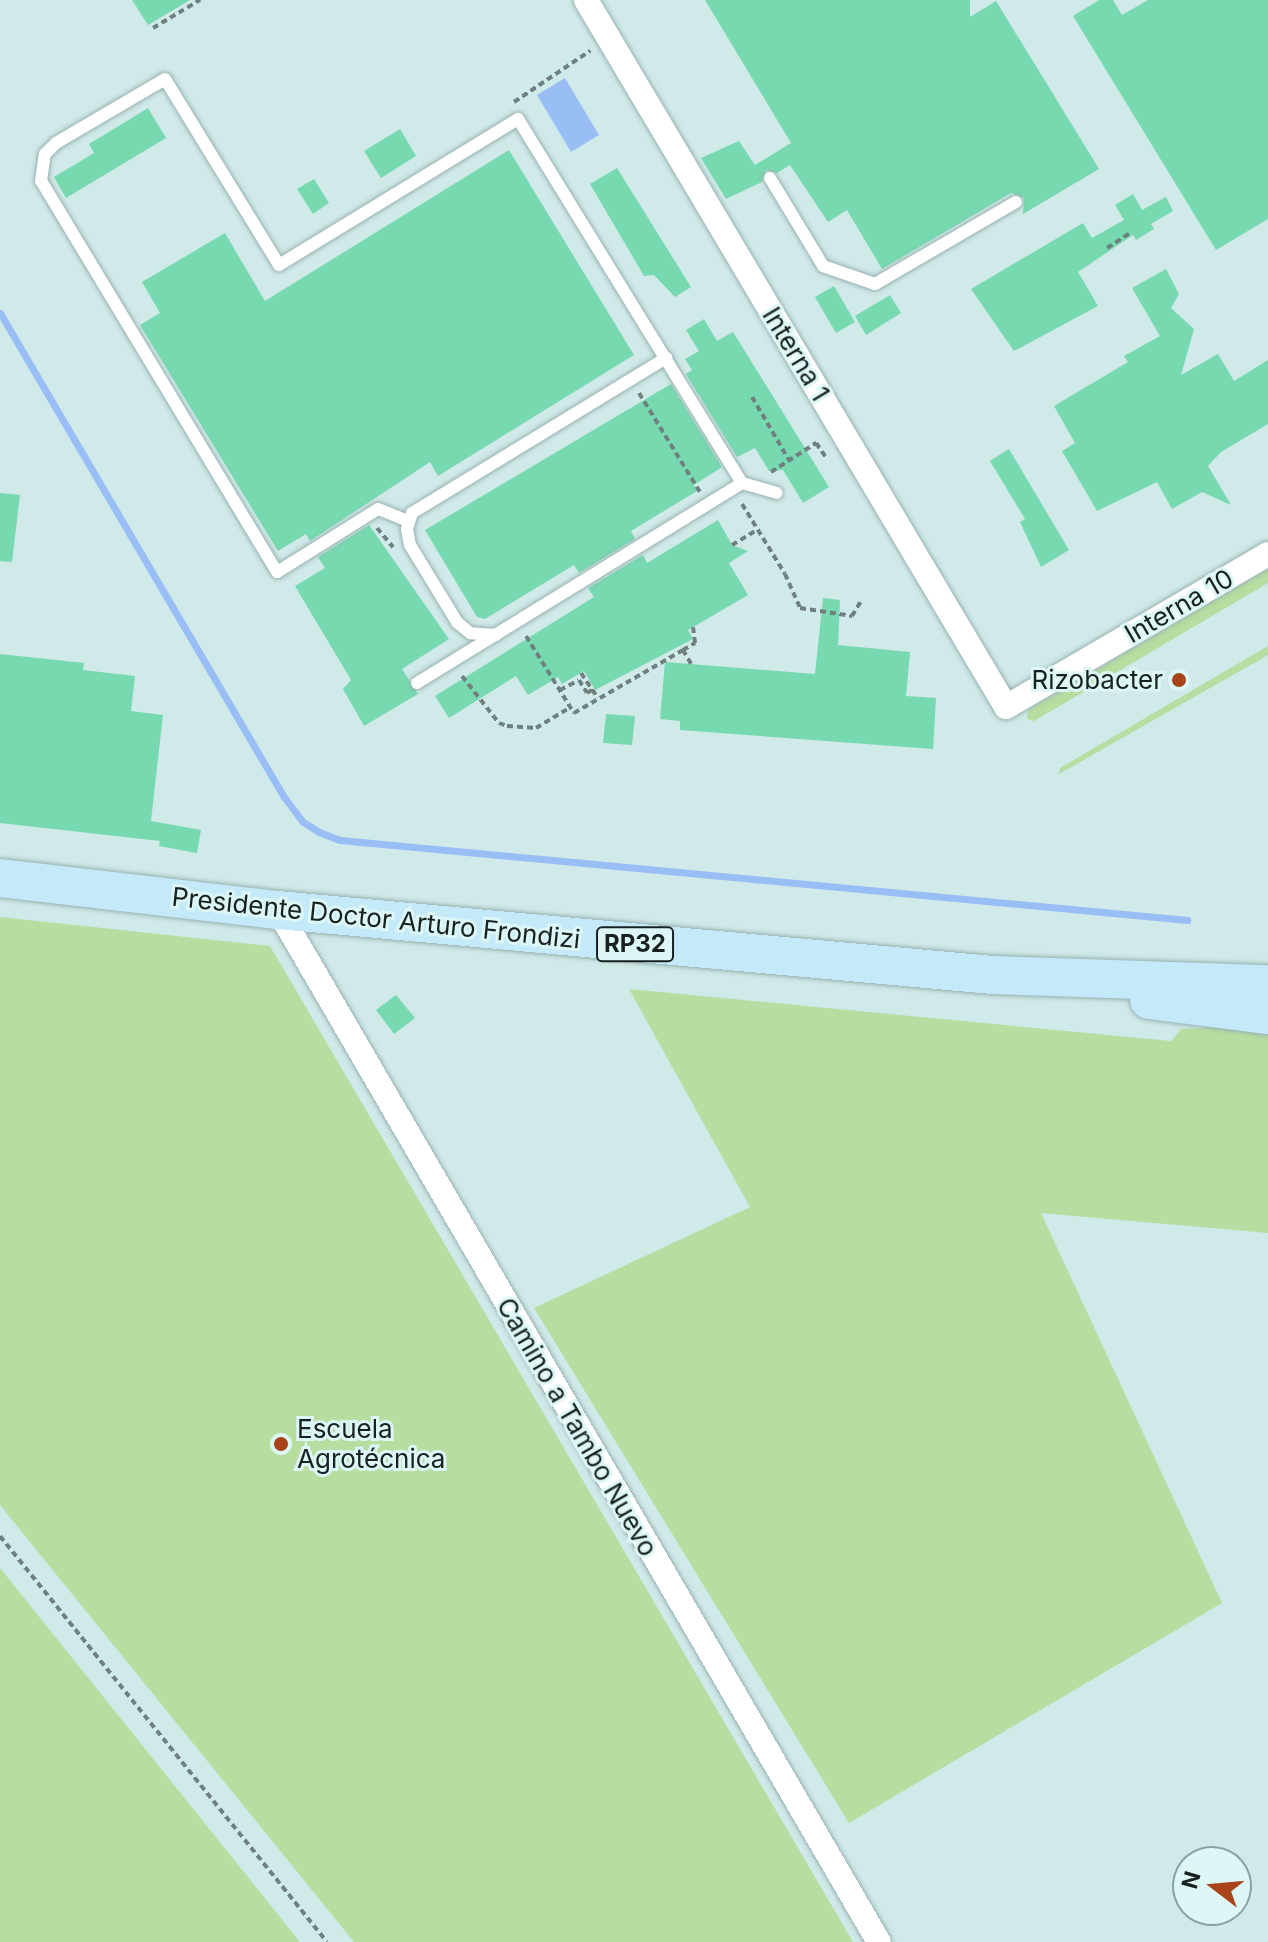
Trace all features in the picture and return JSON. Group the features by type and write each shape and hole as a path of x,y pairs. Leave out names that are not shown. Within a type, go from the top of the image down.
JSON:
{"main road":[{"name":"Presidente Doctor Arturo Frondizi","path":"0,878 278,910 992,975 1268,1015"},
{"name":"Presidente Doctor Arturo Frondizi","path":"992,975 1268,982"}],"street":[{"name":"Interna 1","path":"586,0 1006,707"},
{"name":"Interna 10","path":"1006,707 1268,554"},
{"name":"Camino a Tambo Nuevo","path":"278,910 879,1942"}],"lane":[{"path":"408,521 378,509 277,572 41,181 45,154 56,143 165,79 279,265 518,119 742,483 777,493"},
{"path":"770,178 823,266 875,284 1016,202"},
{"path":"496,635 470,633 457,622 410,545 408,521 417,508 666,358"},
{"path":"417,683 742,483"}],"path":[{"path":"153,28 200,0"},
{"path":"1107,248 1132,232"},
{"path":"638,392 708,504"},
{"path":"752,397 789,460"},
{"path":"827,459 816,443 789,460 740,502 800,608 852,616 861,601"},
{"path":"732,545 757,530"},
{"path":"526,636 574,713 695,643 693,627"},
{"path":"683,650 691,664"},
{"path":"581,673 598,698"},
{"path":"462,675 499,723 507,726 536,728 571,707"},
{"path":"560,690 579,680 587,693 592,690"},
{"path":"0,1536 327,1942"}],"green space":[{"path":"1268,569 1268,583 1034,721 1027,719 1028,710"},
{"path":"1268,646 1268,655 1059,774 1060,768"},
{"name":"Escuela Agrotécnica","path":"0,917 270,946 853,1942 354,1942 0,1505"},
{"path":"629,989 1171,1041 1181,1029 1218,1027 1268,1035 1268,1233 1041,1213 1222,1603 849,1823 534,1308 750,1207"},
{"path":"0,1568 300,1942 0,1942"}],"water":[{"path":"565,78 599,135 571,152 537,95"}],"building":[{"path":"132,0 190,0 148,25"},
{"path":"705,0 970,0 970,17 996,1 1099,169 1023,214 1024,198 1011,193 882,269 847,210 828,222 790,165 777,173 766,170 762,182 726,199 701,158 739,141 755,165 791,143"},
{"path":"1099,0 1113,0 1122,15 1148,0 1268,0 1268,219 1216,250 1073,16"},
{"path":"148,108 166,138 66,198 54,177 94,153 89,144"},
{"path":"400,129 416,156 381,178 364,151"},
{"path":"509,150 634,355 438,476 430,462 310,541 306,534 278,551 140,325 160,313 142,282 225,233 265,301"},
{"path":"617,168 691,287 675,297 654,275 644,276 590,184"},
{"path":"314,179 329,203 313,214 297,189"},
{"path":"1133,194 1142,210 1166,197 1173,211 1151,224 1154,229 1136,240 1133,235 1078,272 1098,306 1014,351 971,289 1083,223 1092,238 1124,220 1115,205"},
{"path":"1166,269 1179,294 1171,308 1194,329 1181,375 1218,354 1234,381 1268,360 1268,424 1221,452 1208,466 1231,505 1202,492 1172,509 1157,482 1097,511 1062,451 1075,443 1054,406 1128,362 1124,356 1160,336 1132,288"},
{"path":"834,286 855,322 836,333 815,297"},
{"path":"890,295 901,313 866,335 855,316"},
{"path":"704,319 717,341 733,332 829,487 803,503 783,470 769,471 755,448 737,457 686,374 692,370 685,359 699,351 686,330"},
{"path":"671,384 722,467 694,485 697,491 631,531 635,539 579,573 574,565 485,619 477,617 425,530"},
{"path":"1009,449 1069,550 1041,567 1020,522 1025,519 990,461"},
{"path":"0,493 20,495 12,562 0,561"},
{"path":"718,520 732,545 748,551 729,563 748,595 688,630 693,639 595,690 584,671 562,684 558,677 528,695 516,676 449,718 435,696 594,597 588,588 643,555 647,563"},
{"path":"369,525 449,639 402,669 418,694 364,726 343,689 351,680 295,586 325,568 318,557"},
{"path":"823,598 840,600 838,645 910,652 906,696 936,698 933,749 680,730 680,721 660,719 665,662 815,674"},
{"path":"0,654 84,663 83,670 135,676 131,711 163,715 151,821 201,830 197,853 159,846 160,841 0,823"},
{"path":"606,714 635,716 632,745 603,743"},
{"path":"396,995 415,1018 394,1034 376,1010"}],"waterway":[{"path":"0,313 284,797 303,822 319,832 340,840 1187,920"}],"place":[{"name":"Rizobacter","path":"1179,680"},
{"name":"Escuela Agrotécnica","path":"281,1444"}]}
